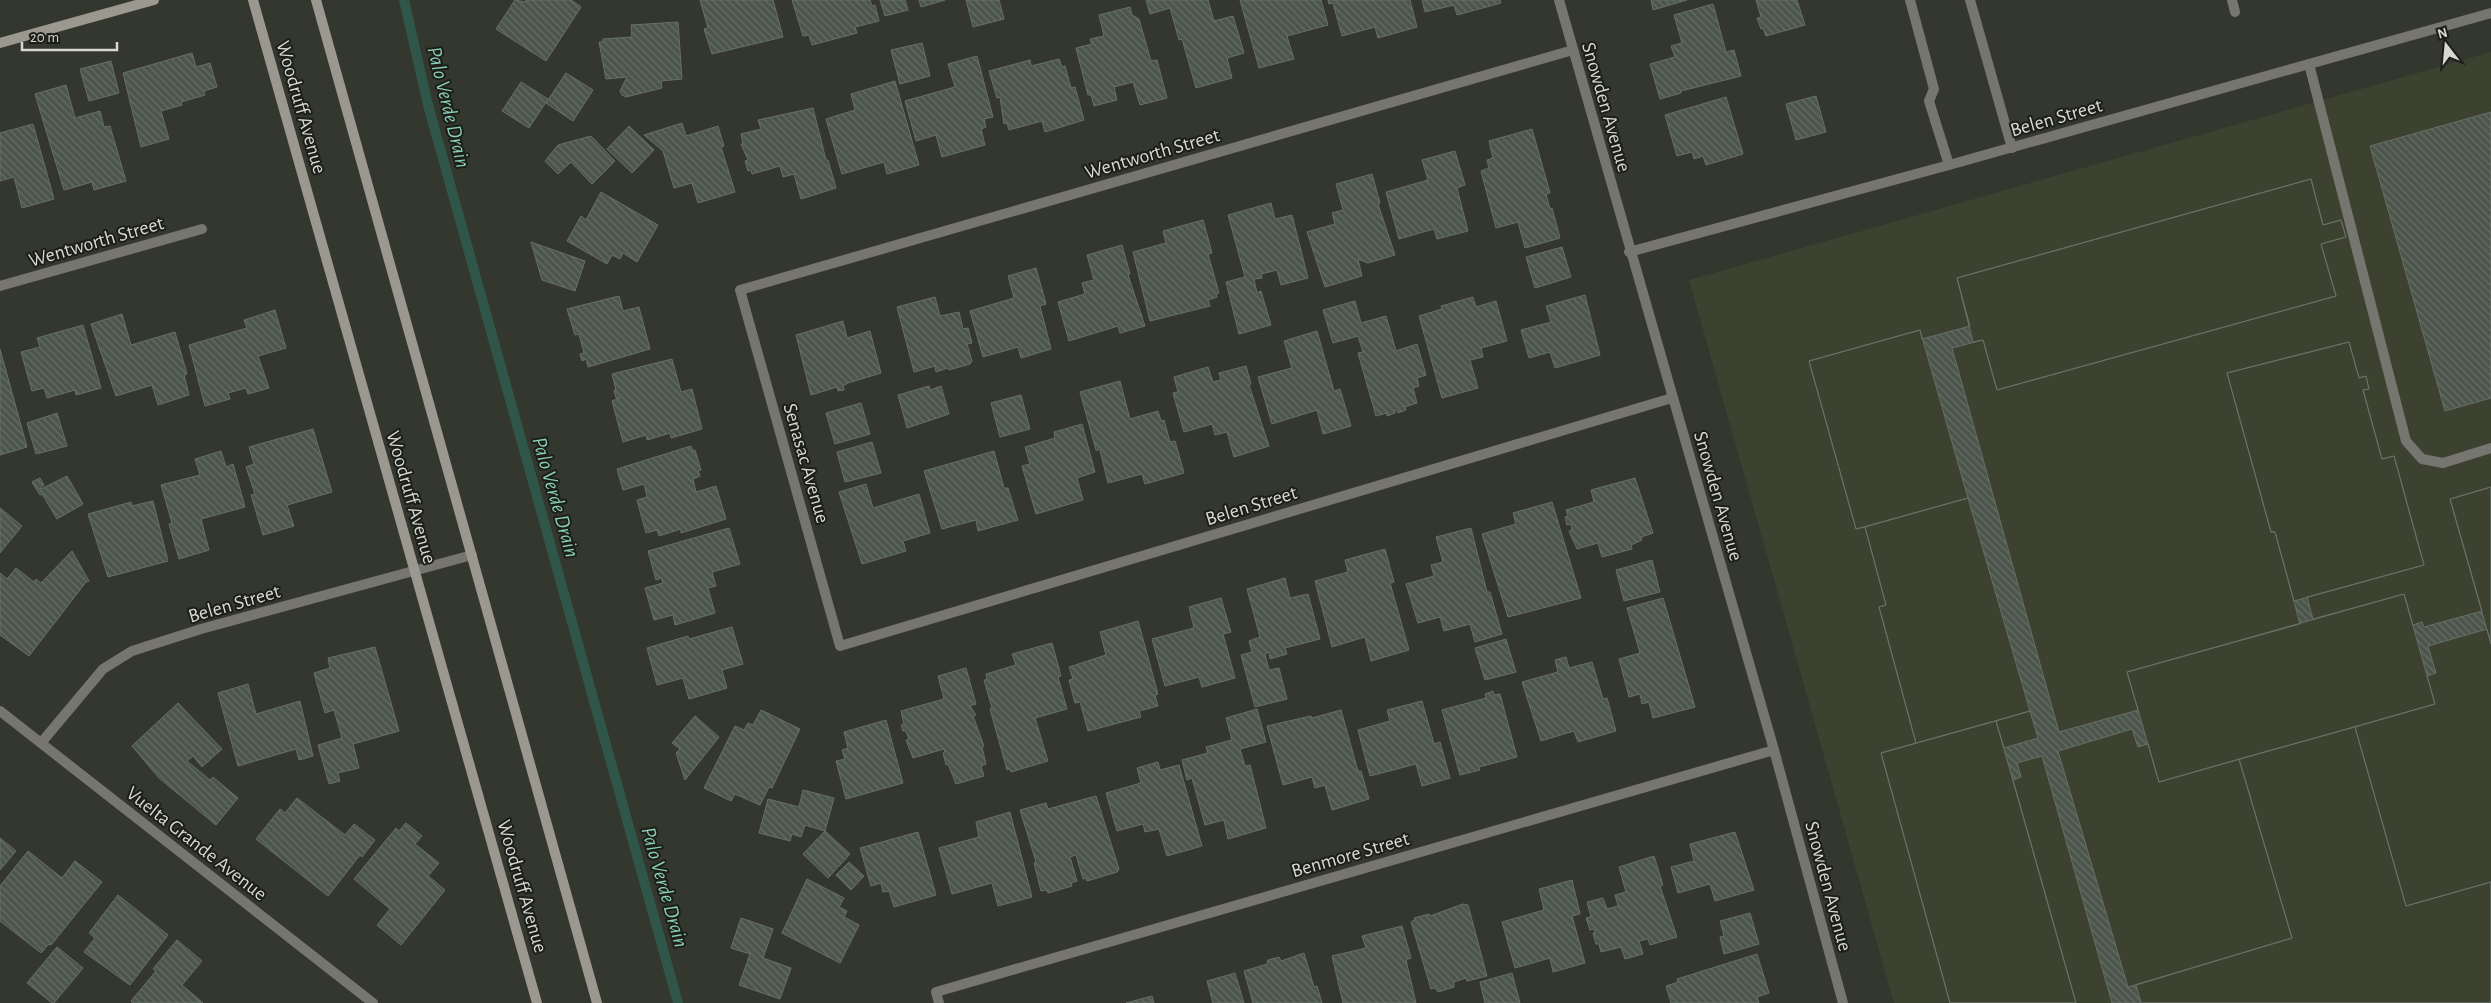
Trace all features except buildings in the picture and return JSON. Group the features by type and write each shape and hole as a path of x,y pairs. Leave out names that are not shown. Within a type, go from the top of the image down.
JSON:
{"main road":[{"path":"0,43 154,0"},
{"name":"Woodruff Avenue","path":"253,0 537,1003"},
{"name":"Woodruff Avenue","path":"316,0 597,1003"}],"street":[{"name":"Snowden Avenue","path":"1558,0 1629,252 1774,750 1843,1003"},
{"path":"1910,0 1934,89 1929,101 1949,165"},
{"path":"1970,0 2012,148"},
{"path":"2232,0 2236,12"},
{"name":"Belen Street","path":"1629,252 2012,148 2491,13"},
{"name":"Wentworth Street","path":"740,290 1573,50"},
{"path":"2309,64 2406,441 2422,459 2443,463 2491,448"},
{"name":"Wentworth Street","path":"0,286 202,229"},
{"name":"Senasac Avenue","path":"740,290 840,646"},
{"name":"Belen Street","path":"840,646 1672,398"},
{"name":"Belen Street","path":"41,743 103,669 132,651 201,629 472,555"},
{"name":"Vuelta Grande Avenue","path":"0,711 373,1003"},
{"name":"Benmore Street","path":"939,1003 936,992 1774,750"}],"shaded area":[{"path":"2491,52 2491,1003 1894,1003 1689,280"}],"waterway":[{"name":"Palo Verde Drain","path":"404,0 428,105 678,1003"}]}
